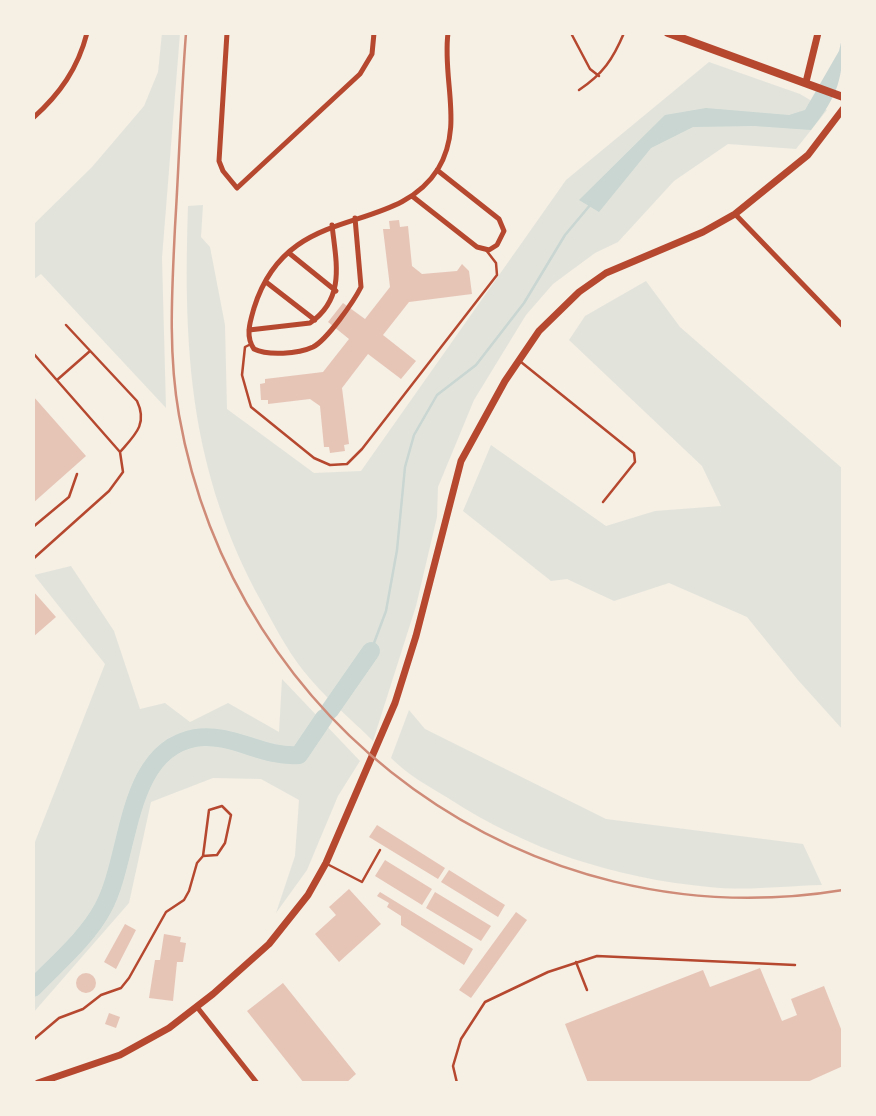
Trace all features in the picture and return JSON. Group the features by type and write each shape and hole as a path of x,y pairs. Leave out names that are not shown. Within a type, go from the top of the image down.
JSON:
{"main road":[{"path":"668,33 842,96"}],"street":[{"path":"33,118 65,83 87,33"},
{"path":"227,33 219,161 223,171 237,188 360,75 372,54 374,33"},
{"path":"355,218 362,274 361,287 319,342 308,348 268,354 254,349 250,344 249,330 256,304 266,282 289,253 332,225 393,206 412,195 437,170 448,144 452,124 448,33"},
{"path":"811,83 818,33"},
{"path":"36,1082 148,1042 197,1007 270,944 297,910 326,863 395,703 416,636 461,461 518,360 540,331 579,292 606,273 703,232 735,214 808,155 843,109"},
{"path":"412,195 470,242 485,250 499,242 504,231 502,223 437,170"},
{"path":"735,214 843,326"},
{"path":"249,330 293,327 315,320 337,291 332,225"},
{"path":"289,253 337,291"},
{"path":"266,282 315,320"},
{"path":"197,1007 257,1083"}],"lane":[{"path":"579,90 612,62 624,33"},
{"path":"572,35 590,69 598,76"},
{"path":"250,344 245,348 242,374 251,407 314,458 330,464 347,464 362,449 496,275 496,262 485,250"},
{"path":"66,325 137,401 142,412 143,421 139,429 120,452"},
{"path":"57,380 90,351"},
{"path":"33,353 120,452 123,472 118,481 33,559"},
{"path":"518,360 634,453 635,462 603,502"},
{"path":"33,527 69,497 77,474"},
{"path":"33,1040 59,1018 83,1009 101,995 121,988 166,912 184,900 197,863 203,856 209,810 222,806 231,815 225,844 217,855 203,856"},
{"path":"326,863 362,882 380,850"},
{"path":"457,1083 453,1066 461,1039 485,1002 576,962 597,956 795,965"},
{"path":"576,962 587,989"}],"shaded area":[{"path":"162,33 180,33 162,258 166,408 41,274 33,280 33,225 92,167 144,106 158,72"},
{"path":"843,34 838,85 828,106 811,130 754,126 693,127 651,148 599,212 579,200 665,115 706,108 789,115 805,110 839,51"},
{"path":"709,62 800,94 827,110 796,149 728,144 674,181 618,242 595,253 553,284 526,315 474,400 438,487 437,517 416,606 373,741 318,688 291,653 237,553 219,505 205,457 190,360 187,311 188,206 203,205 201,237 210,247 225,325 227,409 314,473 361,471 566,180"},
{"path":"646,281 680,327 843,469 843,730 747,617 669,583 614,601 567,579 551,581 463,511 491,445 606,526 655,511 721,506 702,466 569,340 585,316"},
{"path":"71,566 114,631 140,709 165,703 190,722 228,703 279,732 282,679 360,761 338,796 307,870 276,913 295,856 299,800 261,779 213,778 151,802 129,903 33,1013 33,847 105,664 34,575"},
{"path":"409,710 425,729 606,819 803,844 822,885 737,889 674,883 606,869 541,847 478,816 418,780 391,758"}],"building":[{"path":"399,220 400,227 408,226 412,266 422,274 457,271 462,264 469,271 472,294 409,302 383,335 416,361 401,379 368,354 342,388 349,444 344,445 345,451 330,453 329,447 324,447 320,406 310,399 268,404 268,400 261,400 260,384 265,383 265,379 323,372 349,339 328,322 343,303 365,319 390,287 383,229 390,229 389,221"},
{"path":"33,396 86,456 33,503"},
{"path":"33,591 56,617 33,637"},
{"path":"377,825 445,868 438,879 369,837"},
{"path":"385,860 432,889 422,905 375,876"},
{"path":"449,870 505,905 498,917 441,882"},
{"path":"349,889 381,924 339,962 315,934 336,915 329,907"},
{"path":"380,892 473,949 464,965 401,925 401,916 387,907 389,903 377,896"},
{"path":"435,892 491,926 481,941 426,908"},
{"path":"516,912 527,920 471,998 459,990"},
{"path":"125,924 136,930 116,969 104,962"},
{"path":"164,934 181,937 180,942 186,943 183,962 177,962 173,1001 149,998 155,960 160,960"},
{"path":"760,968 782,1021 797,1015 791,999 824,986 843,1034 843,1066 805,1083 588,1083 565,1024 703,970 710,987"},
{"path":"86,973 93,976 96,983 93,990 86,993 79,990 76,983 79,976"},
{"path":"283,983 356,1074 346,1083 304,1083 247,1011"},
{"path":"109,1013 120,1017 116,1028 105,1024"}],"waterway":[{"path":"371,651 386,611 397,550 405,467 414,435 437,395 476,365 524,303 565,235 591,204"},
{"path":"330,710 371,651"},
{"path":"33,988 80,940 103,908 112,887 142,784 155,763 172,747 195,738 209,737 272,753 299,755 324,718"}],"railway":[{"path":"186,33 172,298 176,392 179,415 210,527 262,628 330,716 414,789 509,845 614,882 726,897 843,890"}]}
